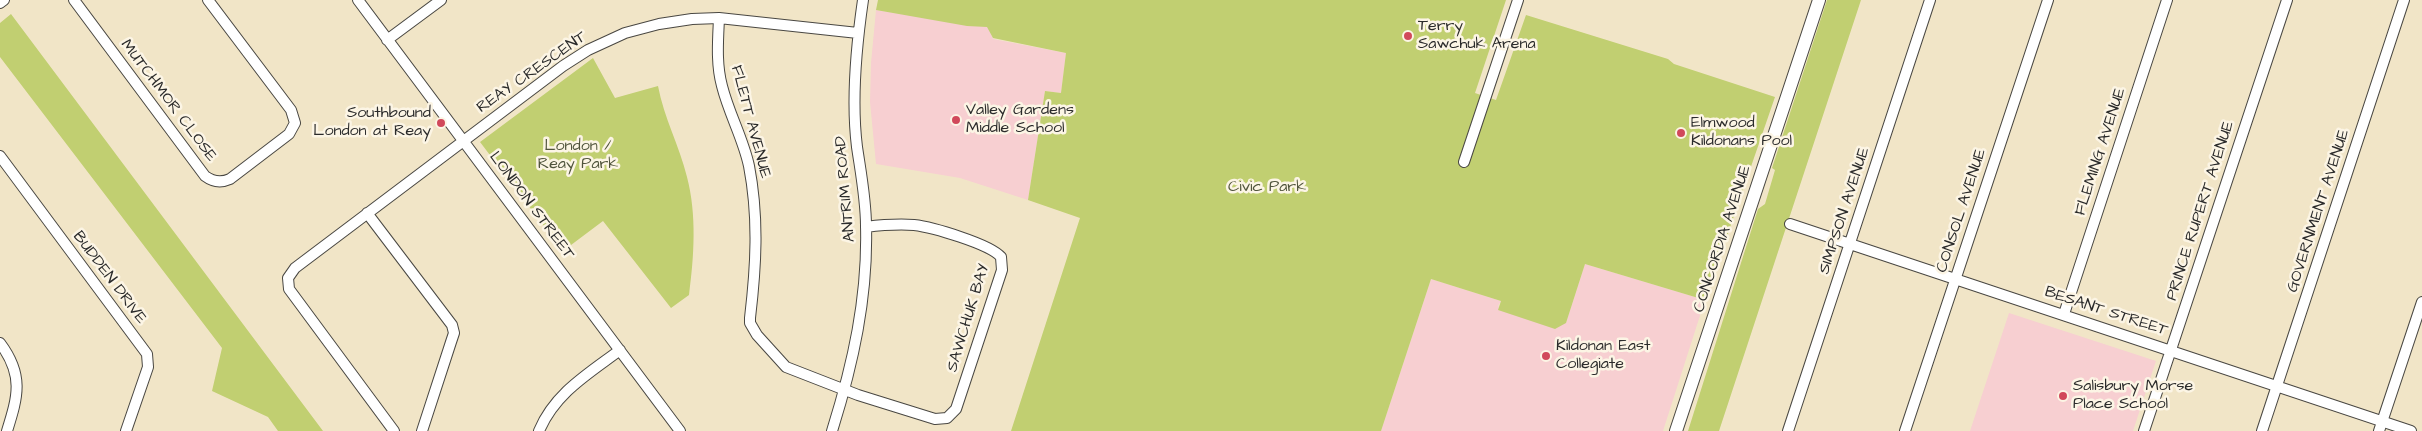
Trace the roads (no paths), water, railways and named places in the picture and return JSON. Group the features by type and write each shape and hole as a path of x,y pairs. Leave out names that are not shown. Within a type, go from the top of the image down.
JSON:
{"main road":[{"name":"CONCORDIA AVENUE","path":"1676,431 1819,0"}],"street":[{"path":"0,3 4,0"},
{"name":"MUTCHMOR CLOSE","path":"74,0 206,176 213,181 222,182 289,134 295,123 290,110 208,0"},
{"name":"LONDON STREET","path":"358,0 680,431"},
{"path":"387,40 441,0"},
{"name":"ANTRIM ROAD","path":"832,431 845,389 862,311 866,227 855,120 858,33 863,0"},
{"path":"1464,162 1518,0"},
{"name":"SIMPSON AVENUE","path":"1788,431 1930,0"},
{"name":"CONSOL AVENUE","path":"1905,431 2048,0"},
{"name":"FLEMING AVENUE","path":"2064,314 2167,0"},
{"name":"PRINCE RUPERT AVENUE","path":"2144,431 2287,0"},
{"name":"GOVERNMENT AVENUE","path":"2262,431 2404,0"},
{"name":"REAY CRESCENT","path":"394,431 291,293 287,284 288,278 295,268 571,60 597,45 646,27 676,21 719,18 858,33"},
{"name":"FLETT AVENUE","path":"719,18 718,57 720,80 748,164 755,212 757,252 750,323 767,347 786,367 845,389"},
{"name":"BUDDEN DRIVE","path":"0,156 146,354 148,367 126,431"},
{"path":"367,213 452,325 454,333 452,342 422,431"},
{"name":"BESANT STREET","path":"1790,224 2171,350 2381,426 2412,431"},
{"name":"SAWCHUK BAY","path":"845,389 935,419 947,418 953,414 1002,263 1001,257 990,248 925,227 903,225 866,227"},
{"path":"2381,426 2422,302"},
{"path":"0,343 14,367 17,385 16,403 7,431"},
{"path":"539,431 556,400 571,386 620,350"}],"place":[{"name":"Terry Sawchuk Arena","path":"1408,36"},
{"name":"Valley Gardens Middle School","path":"956,120"},
{"name":"Southbound London at Reay","path":"441,123"},
{"name":"Elmwood Kildonans Pool","path":"1681,133"},
{"name":"Kildonan East Collegiate","path":"1546,356"},
{"name":"Salisbury Morse Place School","path":"2063,396"}],"park label":[{"name":"London / Reay Park","path":"578,156"},
{"name":"Civic Park","path":"1267,188"}]}
